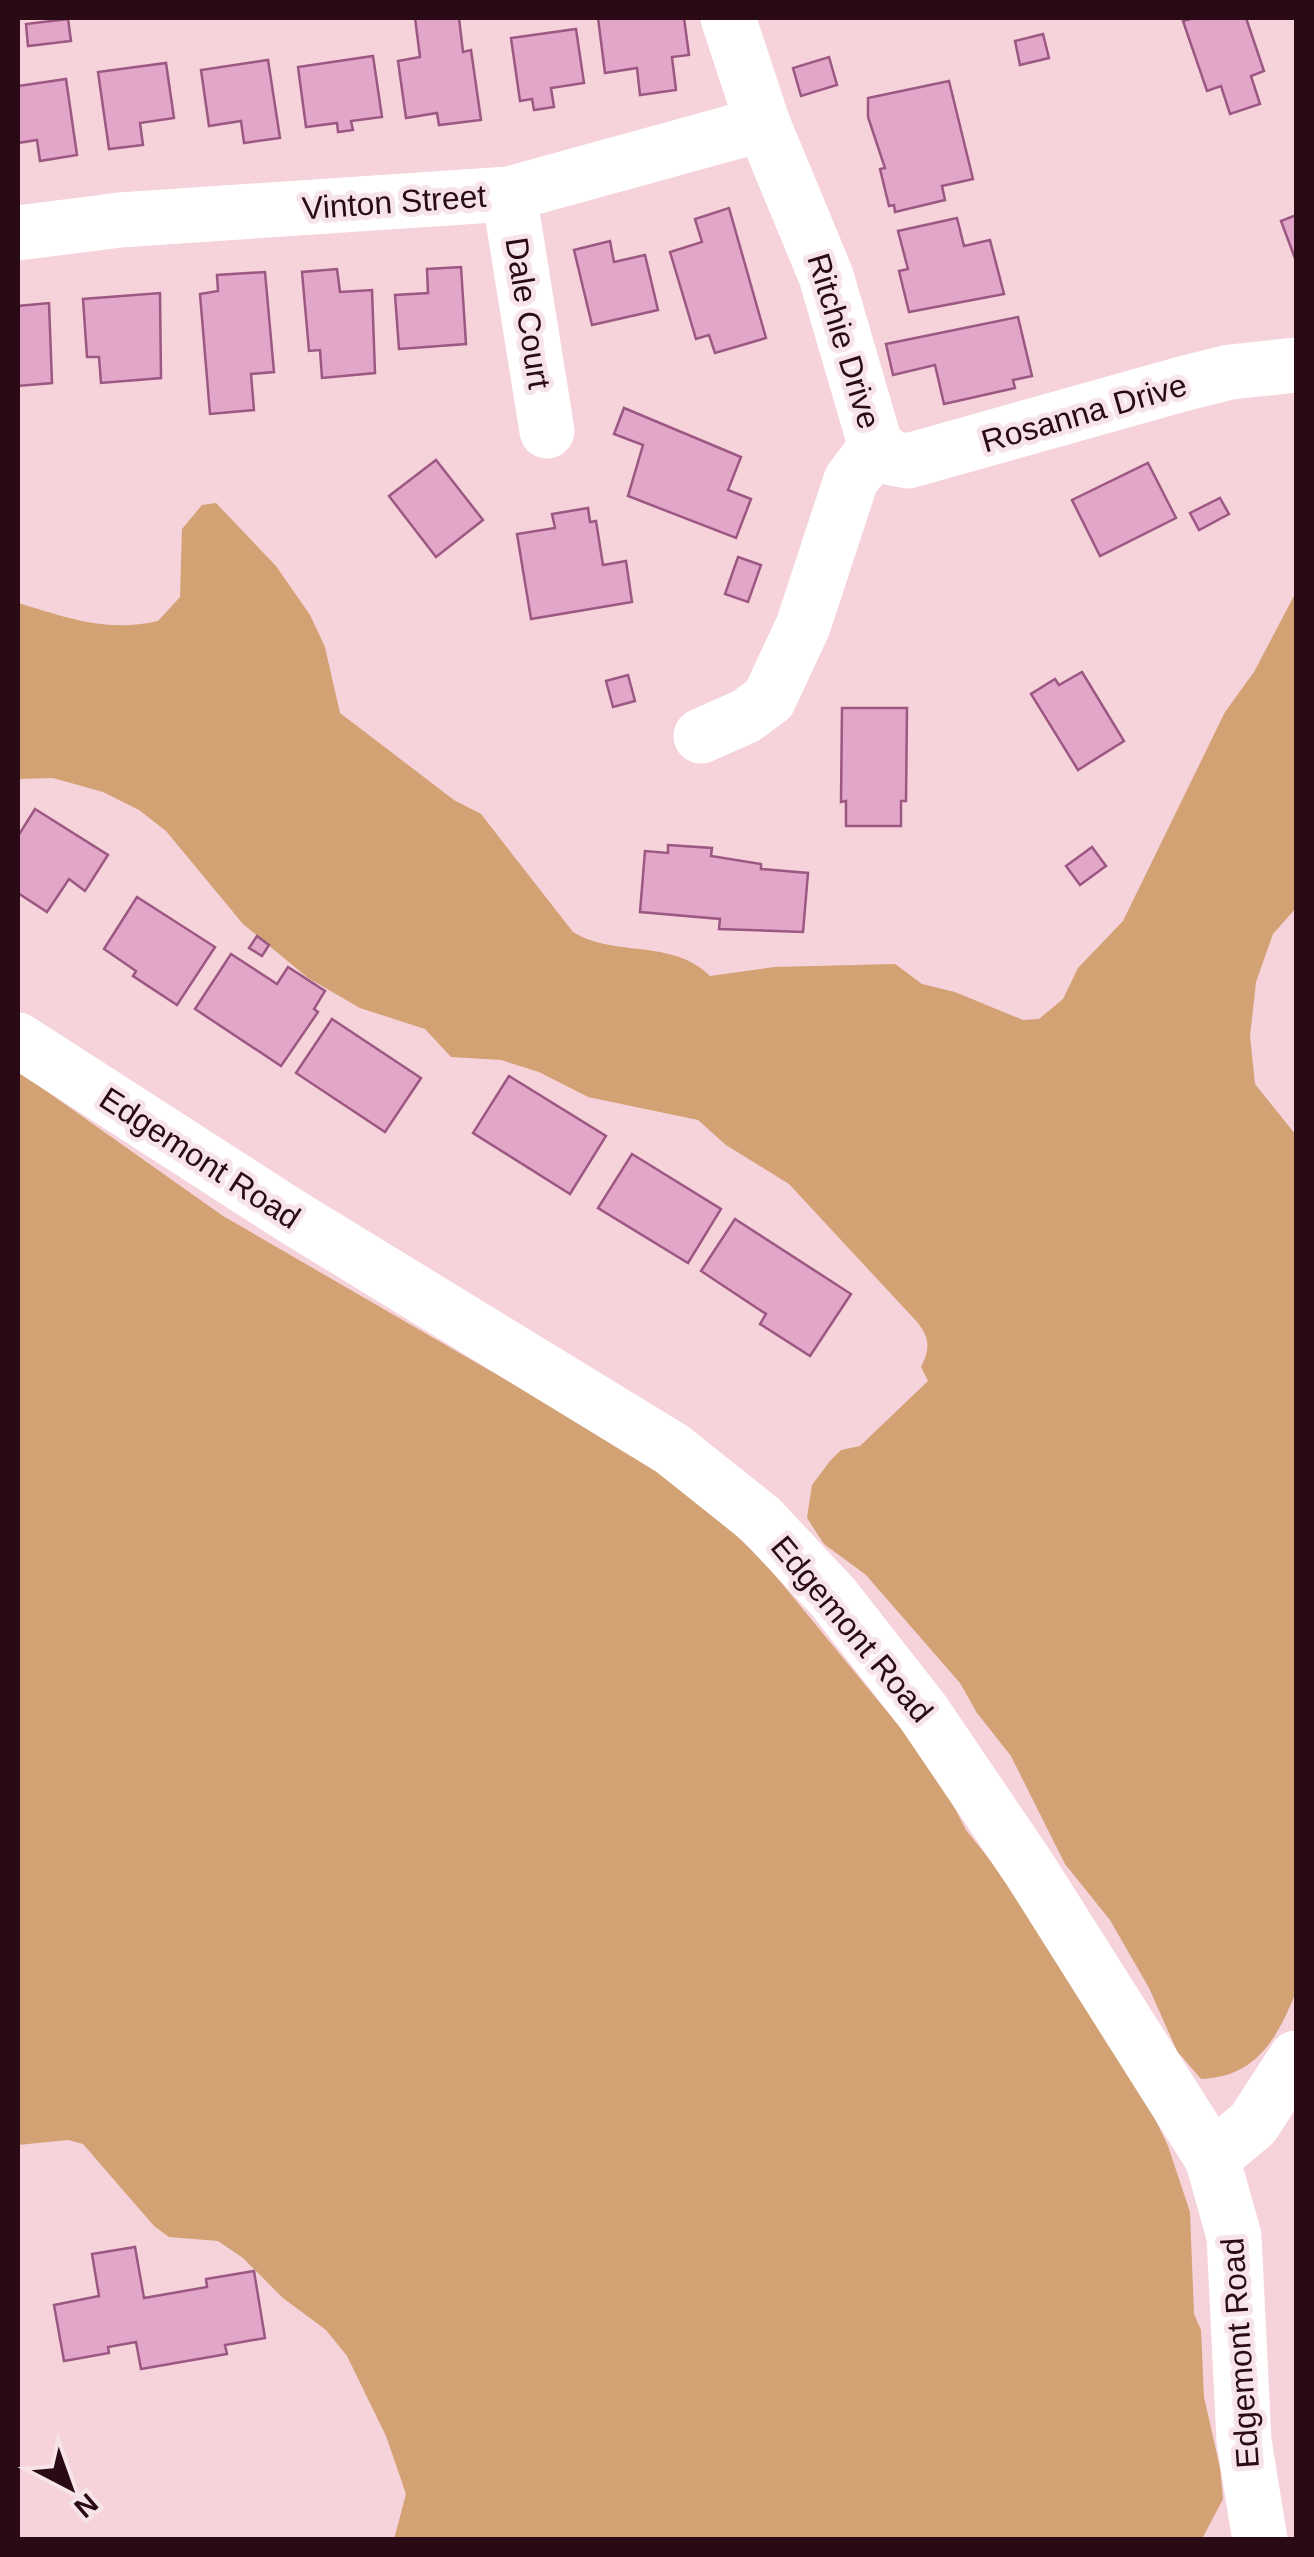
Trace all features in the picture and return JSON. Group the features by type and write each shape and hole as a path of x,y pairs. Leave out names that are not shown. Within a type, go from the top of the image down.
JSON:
{"street":[{"name":"Ritchie Drive","path":"701,736 746,716 768,699 803,626 851,480 876,447 826,276 763,124 728,18"},
{"name":"Vinton Street","path":"18,233 120,220 509,194 763,124"},
{"name":"Dale Court","path":"509,194 547,431"},
{"name":"Rosanna Drive","path":"876,447 892,458 908,461 1214,376 1296,366"},
{"name":"Edgemont Road","path":"18,1040 306,1225 601,1402 719,1483 833,1597 923,1712 1030,1870 1212,2158 1234,2236 1244,2441 1260,2540"},
{"path":"1212,2158 1253,2124 1296,2058"}],"shaded area":[{"path":"216,503 276,566 310,615 325,647 340,713 454,800 481,814 573,932 589,940 678,957 710,976 774,967 895,964 922,984 955,992 1023,1020 1039,1019 1063,999 1078,968 1123,921 1225,712 1254,672 1296,592 1296,908 1273,934 1256,982 1250,1036 1255,1084 1296,1135 1296,1992 1272,2040 1250,2063 1220,2077 1201,2079 1177,2051 1149,1988 1110,1920 1065,1864 1011,1756 977,1713 960,1683 866,1575 824,1544 807,1518 812,1485 830,1461 841,1450 860,1446 928,1381 921,1367 927,1344 918,1323 789,1184 726,1145 698,1120 588,1097 539,1072 501,1060 451,1057 425,1029 360,1008 308,978 243,924 166,831 139,810 103,792 53,778 18,779 18,603 103,624 158,621 180,597 182,529 202,505"},
{"path":"18,1071 223,1216 622,1447 707,1508 765,1563 936,1771 966,1830 1001,1874 1129,2065 1168,2146 1190,2212 1194,2314 1201,2330 1204,2397 1223,2499 1202,2539 394,2539 406,2494 386,2436 347,2356 326,2330 218,2241 169,2237 154,2226 83,2144 68,2140 18,2145"}],"building":[{"path":"415,18 459,18 463,52 471,50 481,120 439,125 437,113 406,118 398,61 420,57"},
{"path":"598,18 684,18 689,55 672,57 676,90 640,95 637,68 605,73"},
{"path":"1246,18 1264,71 1251,76 1260,104 1230,114 1221,86 1207,91 1183,21"},
{"path":"68,19 71,41 28,46 26,24"},
{"path":"576,29 584,83 551,88 554,107 534,110 532,99 520,101 511,38"},
{"path":"1043,34 1049,58 1020,65 1015,41"},
{"path":"373,56 382,117 351,121 353,130 338,132 337,123 306,127 298,67"},
{"path":"829,57 837,85 801,96 793,68"},
{"path":"268,60 280,138 244,143 241,121 209,126 201,70"},
{"path":"166,63 174,118 140,123 143,145 109,149 98,72"},
{"path":"66,79 77,155 40,161 37,140 18,143 18,86"},
{"path":"949,81 973,179 942,186 945,200 895,212 894,205 889,206 880,169 885,168 868,117 868,98"},
{"path":"729,208 766,338 715,353 709,335 696,339 670,252 702,242 695,219"},
{"path":"1296,215 1296,261 1281,221"},
{"path":"957,218 964,246 990,240 1004,294 909,312 899,271 908,269 898,231"},
{"path":"610,241 614,262 645,255 658,310 592,325 574,250"},
{"path":"461,267 466,344 399,349 395,295 428,293 427,269"},
{"path":"337,269 340,292 372,290 375,373 322,378 320,350 309,351 302,272"},
{"path":"265,272 274,372 251,374 254,410 210,414 200,294 218,291 217,275"},
{"path":"160,293 161,378 101,383 99,357 87,357 83,299"},
{"path":"49,303 52,383 18,386 18,306"},
{"path":"1018,317 1032,376 1013,380 1015,388 944,404 935,365 893,375 886,344"},
{"path":"624,408 741,457 728,490 751,499 736,538 628,496 643,445 614,434"},
{"path":"436,460 483,520 436,557 389,496"},
{"path":"1148,463 1176,518 1100,556 1072,500"},
{"path":"1220,498 1229,514 1199,530 1190,513"},
{"path":"588,508 590,522 596,521 603,565 626,561 632,602 531,619 517,534 555,528 552,514"},
{"path":"738,557 761,565 748,602 725,594"},
{"path":"1082,672 1124,741 1078,770 1031,694 1055,679 1059,685"},
{"path":"628,675 635,701 613,707 606,681"},
{"path":"842,708 907,708 906,801 901,801 901,826 846,826 846,801 841,802"},
{"path":"35,809 108,855 85,891 69,879 47,912 18,893 18,836"},
{"path":"668,845 712,848 711,856 761,864 761,869 808,873 803,932 719,929 720,919 640,912 645,851 668,853"},
{"path":"1092,847 1106,866 1080,885 1066,866"},
{"path":"137,897 215,947 177,1005 133,976 136,971 104,949"},
{"path":"257,936 269,945 262,956 249,948"},
{"path":"231,954 277,984 288,967 325,991 314,1009 318,1012 281,1066 195,1009"},
{"path":"332,1019 421,1078 385,1132 296,1073"},
{"path":"509,1076 606,1136 570,1194 473,1133"},
{"path":"632,1154 721,1209 688,1263 598,1208"},
{"path":"735,1219 851,1294 810,1356 760,1324 766,1314 701,1271"},
{"path":"135,2247 144,2298 207,2287 206,2279 254,2271 265,2338 225,2345 227,2354 141,2369 136,2342 108,2347 109,2353 64,2361 54,2305 99,2296 92,2254"}]}
